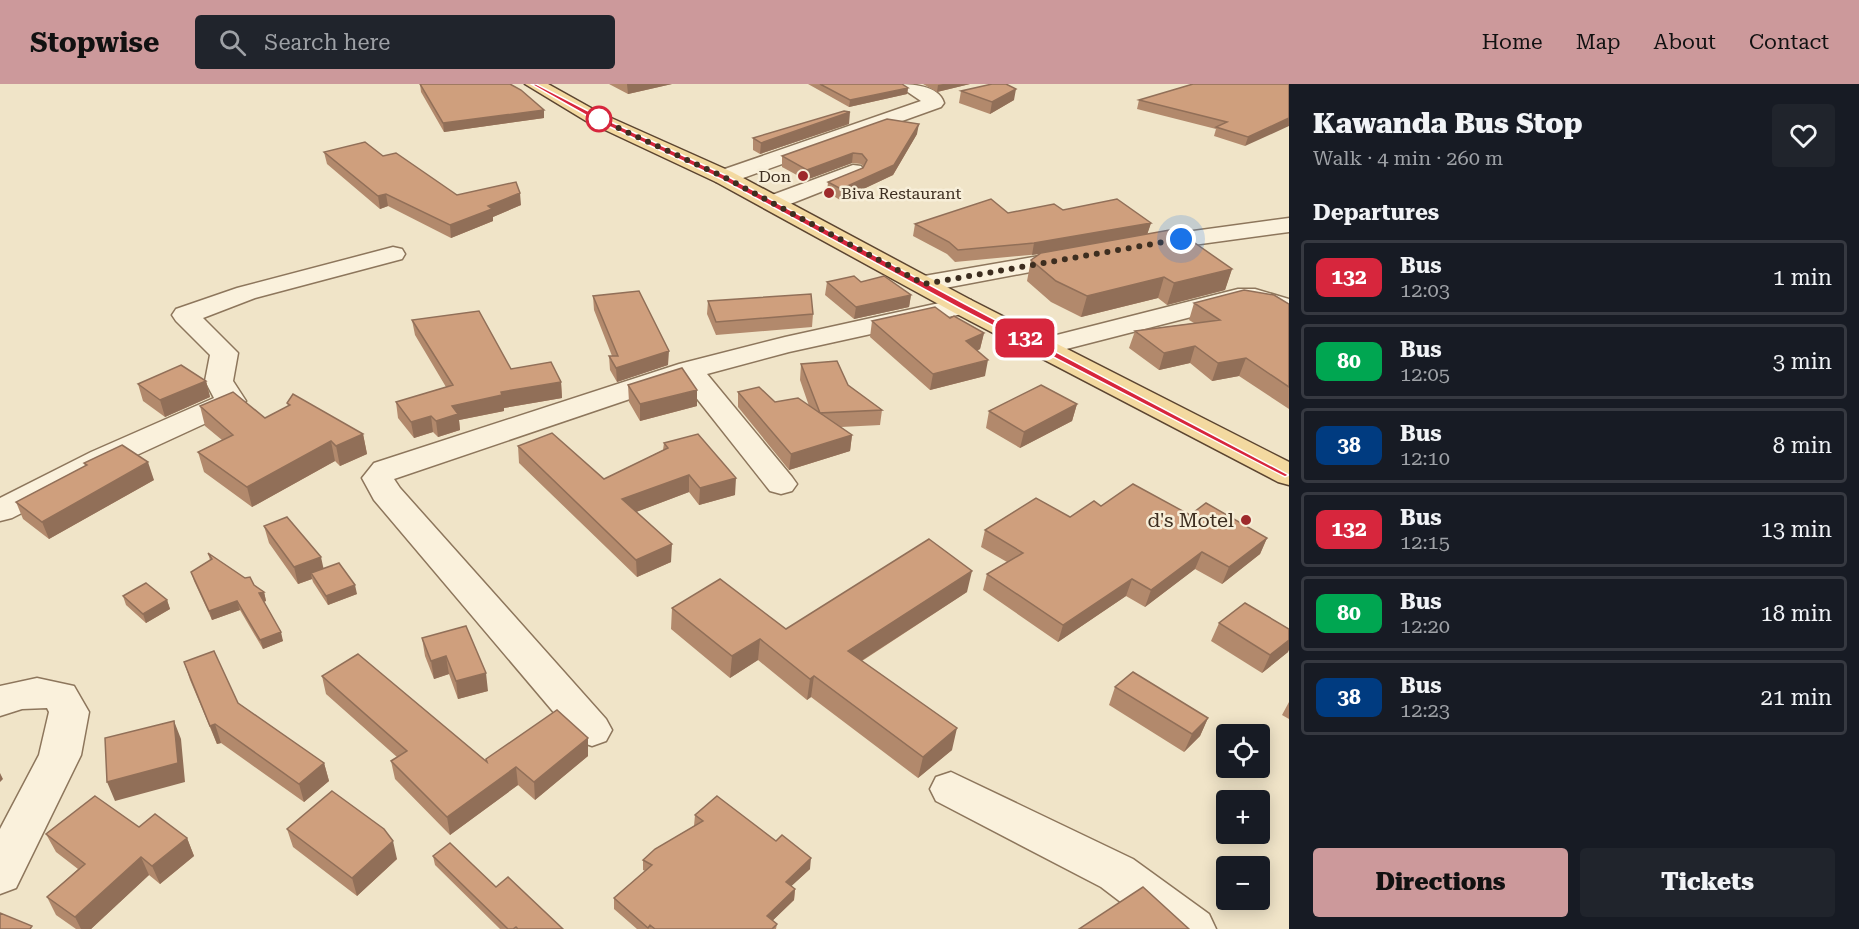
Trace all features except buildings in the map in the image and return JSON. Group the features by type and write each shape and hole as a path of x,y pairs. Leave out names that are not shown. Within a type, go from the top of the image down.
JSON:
{"main road":[{"path":"534,84 593,117 724,177 962,306 1289,475"}],"street":[{"path":"724,177 836,136 930,107 944,98 905,84"},
{"path":"772,203 853,171"},
{"path":"924,284 1112,250 1289,225"},
{"path":"0,511 102,459 231,401 219,381 224,353 185,315 246,293 393,254"},
{"path":"1043,347 1238,297 1255,297 1287,311"},
{"path":"592,730 386,493 378,478 385,470 399,463 689,370 785,345 962,306"},
{"path":"689,370 781,484"},
{"path":"0,701 17,695 42,691 60,696 69,712 60,755 0,874"},
{"path":"951,789 1117,873 1192,929"}],"bus line":[{"name":"132","path":"534,84 593,117 724,177 962,306 1289,475"}],"place":[{"name":"Don","path":"803,176"},
{"name":"Biva Restaurant","path":"829,193"},
{"name":"d's Motel","path":"1246,520"}],"route":[{"path":"599,119 724,177 924,284 1181,239"}]}
